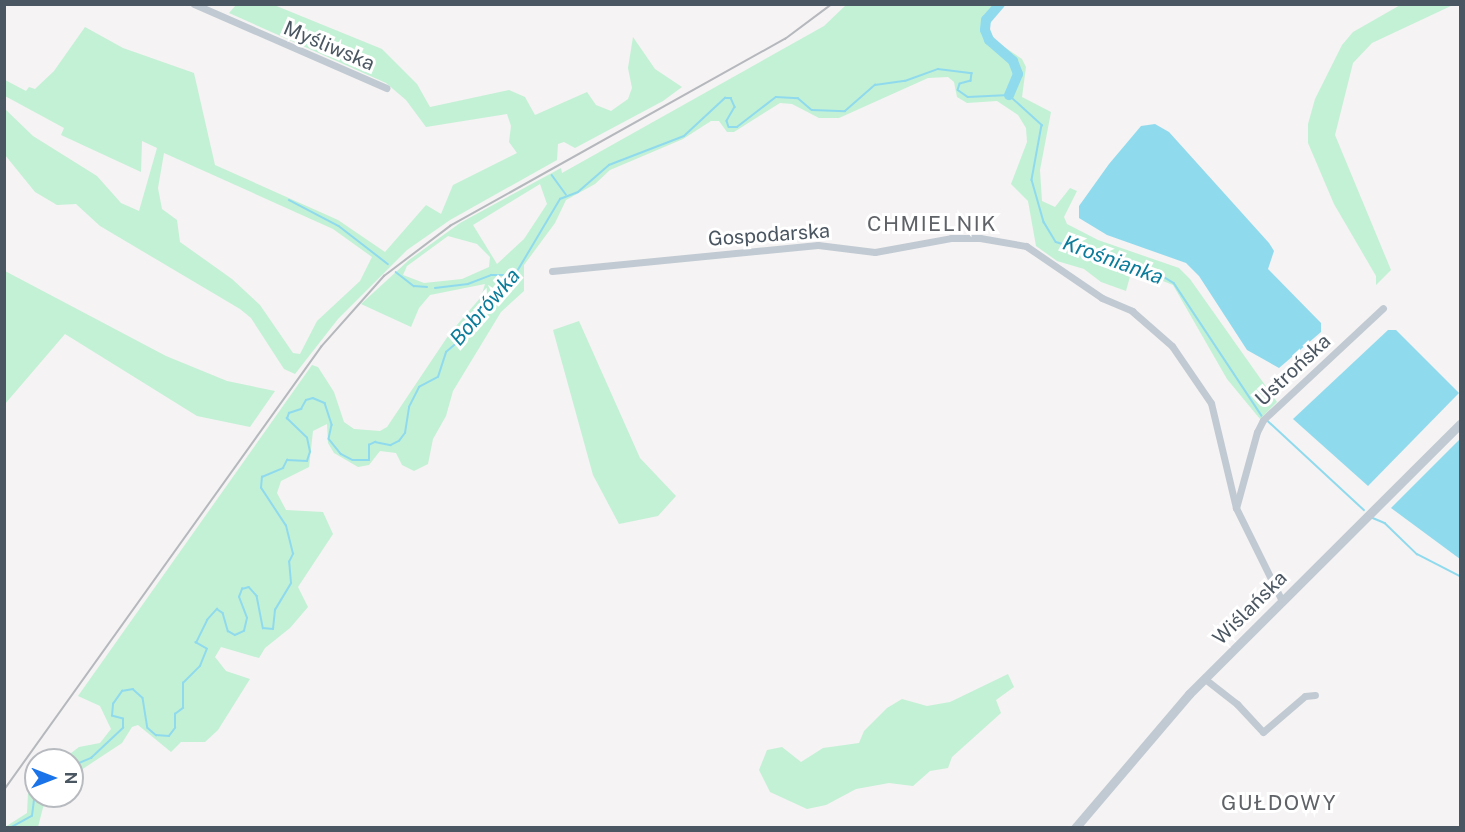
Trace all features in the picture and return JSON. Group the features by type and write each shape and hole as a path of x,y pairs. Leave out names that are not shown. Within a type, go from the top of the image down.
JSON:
{"street":[{"name":"Myśliwska","path":"194,4 386,88"},
{"name":"Gospodarska","path":"552,271 818,245 875,252 951,238 980,238 1026,246 1102,298 1132,311 1172,346 1211,403 1236,508"},
{"name":"Ustrońska","path":"1236,508 1265,418 1383,308"},
{"name":"Wiślańska","path":"1076,828 1205,678 1461,424"},
{"path":"1236,508 1282,601"},
{"path":"1205,678 1237,704 1263,732 1302,698 1315,695"}],"green space":[{"path":"1402,4 1453,5 1372,43 1353,63 1335,135 1391,270 1376,285 1376,276 1334,204 1308,143 1308,124 1315,99 1342,45 1353,32"},
{"path":"236,5 274,5 382,49 417,84 430,107 509,90 525,97 535,115 587,92 596,105 611,111 628,99 632,88 628,68 633,37 655,69 682,87 663,101 575,148 564,142 558,144 557,160 450,220 407,250 338,319 295,374 284,369 251,318 240,309 100,226 76,204 57,205 35,192 5,155 5,109 33,136 97,176 121,203 139,211 157,148 142,141 141,172 61,135 64,128 5,96 5,80 26,91 29,87 35,89 54,71 85,27 123,48 194,73 215,165 338,220 385,252 426,205 441,214 453,185 517,153 509,142 511,126 507,114 426,127 406,100 386,83 229,13","holes":["164,153 333,229 372,257 360,281 317,321 300,354 293,353 260,305 232,279 180,242 177,220 162,209 158,188"]},
{"path":"846,5 1005,5 989,22 991,38 1022,59 1026,67 1022,97 1051,112 1040,170 1042,201 1055,207 1070,188 1077,191 1064,217 1067,224 1098,240 1179,268 1190,279 1277,402 1260,419 1227,379 1173,285 1132,269 1126,291 1101,282 1084,269 1057,261 1036,246 1028,201 1011,184 1027,142 1026,128 1018,115 997,101 967,103 957,97 954,82 948,77 928,78 839,118 819,118 792,104 780,103 734,132 727,132 719,121 711,121 683,139 610,170 595,184 566,200 555,223 524,265 524,291 501,312 453,391 446,416 433,439 428,464 414,471 402,465 396,453 380,451 369,465 358,467 334,453 328,443 327,424 313,431 309,467 281,481 277,493 286,510 323,512 333,534 298,587 308,607 290,628 265,648 259,658 221,647 215,657 226,671 250,679 218,730 205,742 181,742 171,752 138,725 132,727 122,743 84,768 84,748 78,748 100,743 111,729 100,706 78,696 312,365 318,367 334,392 344,422 354,429 380,431 387,427 450,333 481,297 485,284 430,295 419,308 411,327 361,304 409,260 460,223 561,168 562,173 824,26","holes":["540,184 547,204 524,239 497,264 473,225","448,236 477,244 490,257 489,267 462,279 424,283 403,275 407,266"]},
{"path":"5,271 166,356 227,381 275,391 250,427 197,416 65,334 5,404"},
{"path":"579,321 640,458 676,496 658,516 619,524 593,475 553,330"},
{"path":"1008,674 1014,687 996,700 1001,713 952,757 948,768 930,771 913,786 889,783 856,789 826,805 807,809 770,792 759,770 767,750 782,747 801,762 823,748 859,743 864,731 887,708 902,699 927,706 950,702"},
{"path":"27,808 43,808 38,827 5,827 27,813"}],"water":[{"path":"1155,124 1169,132 1269,243 1274,251 1268,269 1321,323 1321,332 1279,368 1247,350 1199,276 1186,263 1107,235 1079,218 1079,206 1109,164 1141,126"},
{"path":"1388,330 1396,330 1459,393 1368,486 1293,419"},
{"path":"1460,439 1460,559 1391,508"}],"waterway":[{"name":"Bobrówka","path":"1000,4 986,20 985,30 989,40 1013,61 1018,74 1009,95"},
{"name":"Bobrówka","path":"84,761 91,758 123,728 123,719 112,716 113,704 122,691 133,689 143,698 148,728 156,735 169,736 175,728 175,714 183,708 183,683 200,666 207,649 196,643 207,620 217,609 223,613 228,631 235,635 244,631 247,618 239,597 242,589 249,587 257,596 263,628 273,629 275,610 291,583 289,562 293,554 286,526 261,488 262,477 283,468 287,460 307,461 310,452 307,438 287,419 289,413 301,409 306,400 313,398 325,403 332,425 329,439 341,454 353,460 369,460 369,445 375,442 391,445 399,441 405,433 409,407 419,387 438,377 446,352 464,337 477,315 488,310 509,285 560,199 578,192 609,165 684,136 725,98 731,98 735,107 727,121 729,127 737,127 776,97 798,98 812,110 845,111 875,85 905,81 938,69 972,73 971,81 960,84 958,90 968,97 1009,95 1042,125 1032,180 1044,222 1056,242 1154,271 1174,283 1262,416"},
{"path":"552,175 566,194"},
{"path":"289,200 339,226 388,264"},
{"path":"396,272 414,286 427,287"},
{"path":"435,288 468,284 491,275 513,275"},
{"name":"Krośnianka","path":"1268,421 1364,510"},
{"name":"Krośnianka","path":"1373,518 1385,523 1417,554 1460,576"},
{"name":"Bobrówka","path":"10,828 32,816 33,808"}],"railway":[{"path":"4,790 321,347 384,276 450,226 785,39 832,4"}],"district":[{"name":"CHMIELNIK","path":"932,224"},
{"name":"GUŁDOWY","path":"1279,803"}]}
